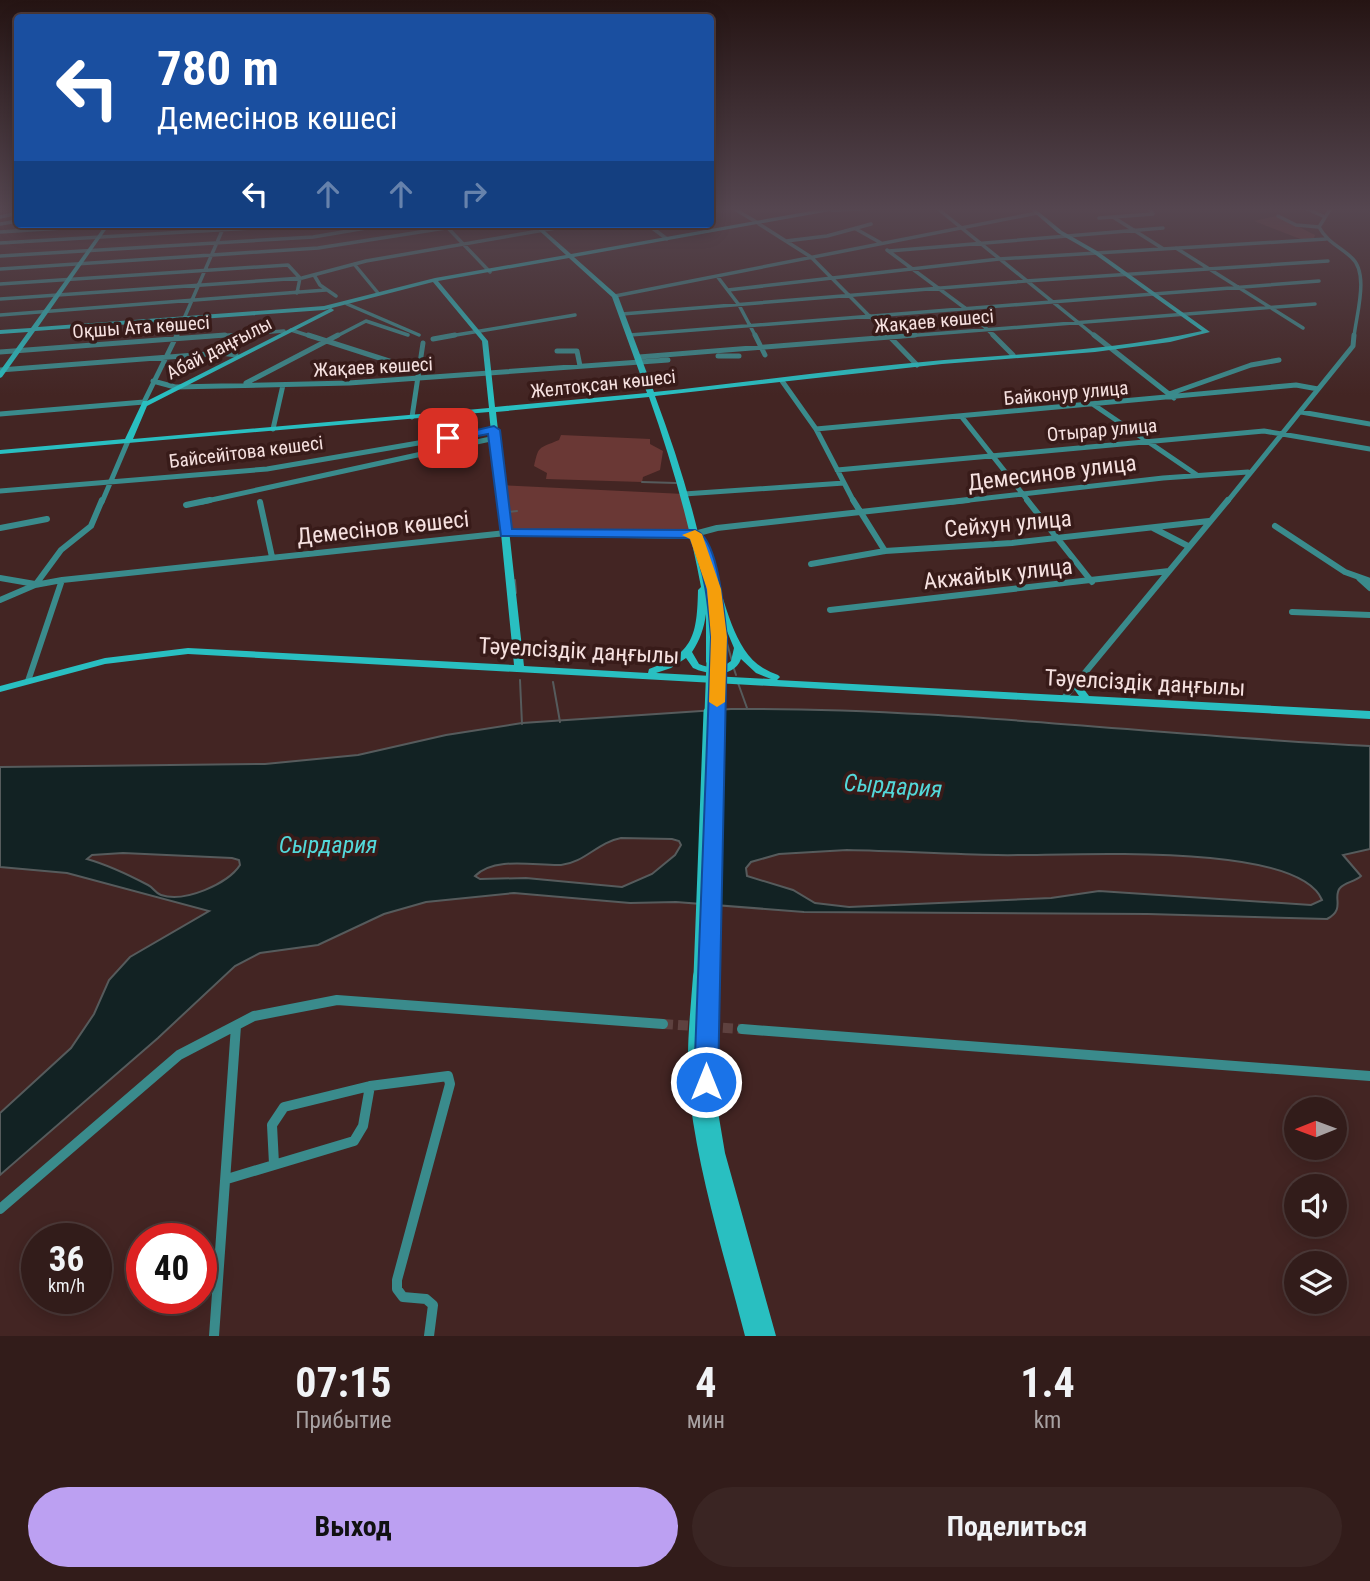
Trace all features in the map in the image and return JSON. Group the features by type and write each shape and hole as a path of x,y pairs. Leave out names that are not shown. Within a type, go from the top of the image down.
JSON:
{"street":[{"path":"0,376 75,270"},
{"path":"0,284 200,270"},
{"path":"0,600 35,584 61,550 91,526 153,381 167,358 205,270"},
{"path":"293,270 300,278"},
{"path":"0,299 300,278 331,270"},
{"path":"360,270 381,293"},
{"name":"Абай даңғылы","path":"144,402 337,306 381,293 493,270"},
{"path":"586,270 614,296 631,335 684,494 706,571 715,662 704,977 706,1082 718,1153 768,1336"},
{"path":"614,296 745,270"},
{"path":"825,270 918,365"},
{"path":"728,290 884,270"},
{"path":"915,270 965,308 1013,355"},
{"path":"1013,270 1172,396 1251,365 1279,360"},
{"path":"1123,270 1184,314"},
{"path":"622,314 1187,270"},
{"path":"1211,270 1303,328"},
{"path":"1064,698 1077,686 1209,520 1353,346 1361,270"},
{"path":"314,275 326,290 336,296"},
{"path":"717,276 751,326 765,355"},
{"path":"297,293 300,278"},
{"path":"435,281 485,341 519,667"},
{"path":"631,335 1319,281"},
{"path":"0,315 326,290"},
{"name":"Абай даңғылы","path":"337,306 381,293"},
{"path":"348,304 419,335"},
{"name":"Жақаев көшесі","path":"153,381 174,387 415,379 761,348 1315,304"},
{"path":"184,319 337,306"},
{"path":"0,332 308,311 337,306"},
{"name":"Абай даңғылы","path":"174,387 328,309"},
{"path":"308,311 317,312 316,316"},
{"name":"Желтоқсан көшесі","path":"0,452 491,411 782,382 1013,355 1155,345 1207,332 1184,314"},
{"path":"433,339 575,315"},
{"path":"242,385 368,321 408,335"},
{"name":"Оқшы Ата көшесі","path":"0,352 288,331 328,340 417,370"},
{"path":"412,417 415,379 423,344"},
{"path":"557,351 577,351 580,366"},
{"path":"2,370 227,352 236,355"},
{"name":"Жақаев көшесі","path":"640,360 739,356"},
{"path":"782,382 816,429 859,512 886,551"},
{"path":"273,429 283,385"},
{"name":"Байконур улица","path":"816,429 1296,385 1318,389"},
{"path":"0,412 144,402"},
{"path":"1094,405 1151,441 1170,459 1197,475"},
{"path":"1301,412 1370,424"},
{"path":"961,416 1092,582"},
{"name":"Отырар улица","path":"837,470 1264,431 1370,449"},
{"path":"186,505 494,434"},
{"name":"Байсейітова көшесі","path":"0,491 267,469 494,434"},
{"name":"Демесинов улица","path":"859,512 1197,475 1248,472"},
{"path":"684,494 844,483"},
{"path":"260,502 272,557"},
{"name":"Демесінов көшесі","path":"35,584 506,533 695,534 717,528 859,512"},
{"path":"0,528 47,519"},
{"name":"Сейхун улица","path":"811,564 886,551 1056,538 1209,520"},
{"path":"1275,526 1370,588"},
{"path":"1152,528 1188,546"},
{"path":"706,571 721,595 737,646 744,658 758,671 807,683"},
{"path":"636,673 668,667 688,653 697,637 701,619 706,571"},
{"name":"Акжайык улица","path":"830,610 1092,582 1169,571"},
{"path":"0,578 35,584"},
{"path":"1358,578 1370,580"},
{"path":"28,681 62,580"},
{"path":"1292,611 1370,615"},
{"path":"688,653 696,666 721,670 736,663 737,646"},
{"name":"Тәуелсіздік даңғылы","path":"0,689 105,662 188,651 636,673 1370,715"},
{"path":"1077,686 1086,699"},
{"path":"704,977 695,1062 697,1100 752,1336"},
{"path":"0,1209 179,1055 254,1016 338,1000 663,1024"},
{"path":"214,1336 236,1026"},
{"path":"742,1029 1370,1076"},
{"path":"274,1164 271,1122 275,1113 284,1107 370,1086 448,1076 450,1084 397,1280 397,1289 403,1297 427,1299 432,1303 434,1308 429,1336"},
{"path":"227,1178 354,1141 367,1120 367,1090 370,1086"}],"shaded area":[{"path":"561,435 650,439 650,444 663,451 660,470 643,477 642,482 546,479 547,473 534,466 537,455 540,449 559,440"},
{"path":"500,485 684,494 695,534 505,533"}],"water":[{"name":"Сырдария","path":"731,709 811,710 971,717 1370,746 1370,849 1343,855 1361,876 1340,888 1336,911 1327,919 1148,914 804,912 676,902 630,903 514,893 426,902 384,914 318,945 260,953 235,966 158,1038 0,1175 0,1113 71,1048 94,1014 109,980 130,957 209,911 67,873 0,867 0,767 265,764 358,755 446,735 522,723","holes":["621,838 672,839 679,841 681,845 675,855 652,874 622,887 526,878 480,879 475,876 483,870 504,864 569,863","847,850 997,855 1172,855 1224,859 1269,868 1303,881 1322,900 1311,905 1099,891 1051,898 849,907 815,903 793,890 747,876 746,868 751,862 779,854","123,853 232,858 239,860 240,865 216,885 193,894 171,897 159,894 148,885 118,870 87,859 92,855"]}],"waterway":[{"path":"642,482 676,483"},
{"path":"509,525 507,512 517,511"},
{"path":"515,580 516,593"},
{"path":"721,622 732,661"},
{"path":"734,669 736,675"},
{"path":"520,680 522,724"},
{"path":"553,682 560,722"},
{"path":"738,683 747,708"}],"tunnel":[{"path":"663,1024 742,1029"}],"slow traffic":[{"path":"689,535 695,534 706,557 714,589 719,637 717,702"}],"route":[{"path":"448,438 494,430 506,533 695,534 706,557 717,607 719,637 706,1082"}]}
